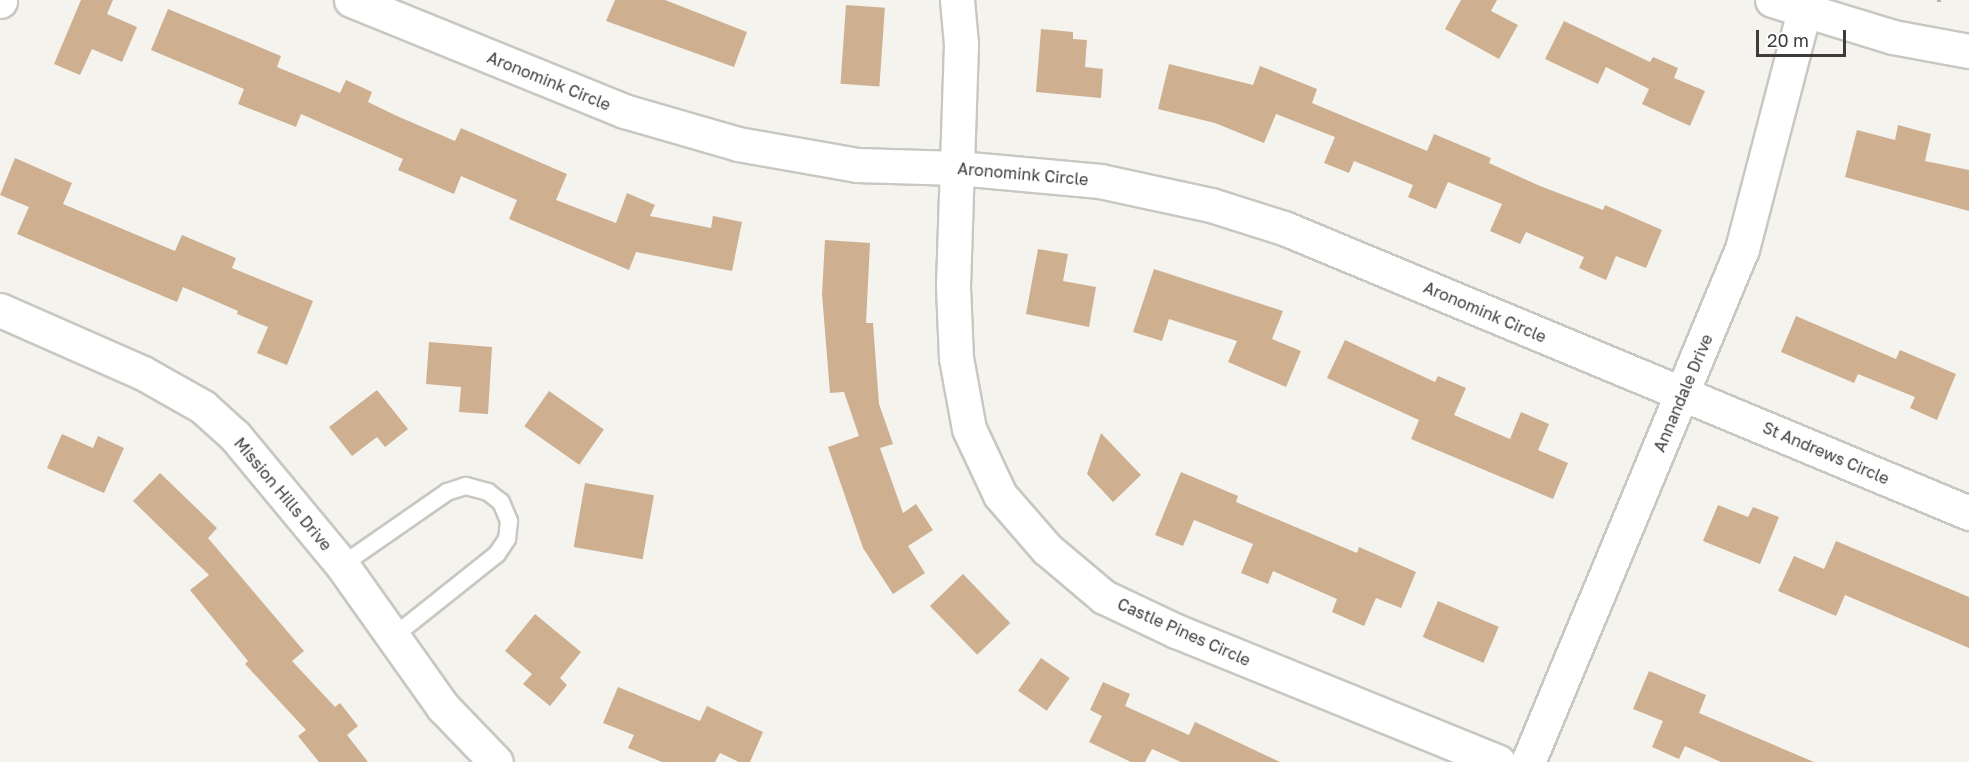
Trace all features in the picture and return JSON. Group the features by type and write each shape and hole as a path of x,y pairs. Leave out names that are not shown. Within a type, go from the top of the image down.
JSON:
{"street":[{"name":"Aronomink Circle","path":"351,0 624,111 678,129 749,147 857,165 958,168 1100,181 1232,212 1284,228 1683,394"},
{"name":"Castle Pines Circle","path":"957,0 961,44 953,287 956,358 969,429 999,495 1047,549 1104,597 1176,631 1498,762"},
{"path":"1772,0 1806,6 1893,37 1969,51"},
{"name":"Annandale Drive","path":"1528,762 1742,249 1806,6"},
{"name":"Mission Hills Drive","path":"0,310 143,373 203,407 235,436 342,565 443,707 496,762"},
{"name":"St Andrews Circle","path":"1683,394 1969,513"}],"lane":[{"path":"342,565 447,492 466,486 488,492 501,502 509,520 507,539 497,554 394,636"}],"path":[{"path":"1936,0 1946,0"}],"building":[{"path":"81,0 113,0 107,14 137,27 122,62 92,49 80,75 54,64"},
{"path":"615,0 665,0 747,32 734,67 606,21"},
{"path":"1461,0 1497,0 1491,11 1518,25 1499,59 1445,29"},
{"path":"846,5 885,8 879,87 840,84"},
{"path":"168,9 281,56 277,67 340,93 346,80 372,92 368,102 455,141 461,128 567,174 556,200 616,223 627,193 655,205 650,216 711,228 713,216 742,222 732,271 636,252 629,270 509,219 517,200 461,176 454,194 398,170 403,159 301,114 296,127 238,104 244,89 151,50"},
{"path":"1564,21 1650,62 1653,57 1678,68 1674,78 1705,91 1690,126 1642,104 1649,89 1606,67 1598,84 1545,59"},
{"path":"1041,29 1073,32 1073,39 1087,40 1085,67 1103,69 1101,98 1036,92"},
{"path":"1169,64 1253,85 1260,66 1317,89 1312,103 1427,151 1434,134 1491,158 1489,163 1540,186 1603,210 1605,205 1662,230 1646,268 1616,256 1606,280 1579,268 1584,257 1526,232 1520,244 1490,231 1502,204 1448,182 1436,209 1408,197 1413,185 1354,161 1349,173 1324,163 1335,137 1276,114 1264,143 1215,123 1158,109"},
{"path":"1898,125 1931,134 1925,161 1969,170 1969,211 1845,177 1857,130 1895,140"},
{"path":"15,158 72,183 63,204 175,251 182,235 236,258 232,268 313,301 287,365 257,353 268,327 237,314 238,311 183,287 177,302 17,234 29,207 0,195"},
{"path":"825,240 870,243 866,323 873,323 879,404 893,444 880,448 903,513 916,504 933,530 908,546 925,573 893,594 863,548 828,447 859,436 844,392 830,393 822,294"},
{"path":"1038,249 1068,254 1063,281 1096,287 1089,327 1026,314"},
{"path":"1154,269 1283,311 1272,339 1301,351 1286,387 1228,362 1237,341 1169,319 1162,341 1133,332"},
{"path":"1796,316 1896,359 1900,350 1956,374 1937,420 1910,408 1915,397 1858,374 1854,383 1781,352"},
{"path":"1345,340 1435,382 1438,376 1466,388 1454,415 1510,439 1521,412 1549,424 1538,450 1568,463 1553,499 1411,439 1419,420 1327,378"},
{"path":"429,342 492,347 488,414 459,412 461,387 426,384"},
{"path":"377,390 408,429 385,447 377,437 352,456 329,427"},
{"path":"549,391 604,429 579,465 524,426"},
{"path":"1101,433 1141,475 1113,502 1087,474"},
{"path":"62,434 93,448 98,436 124,448 104,493 47,468"},
{"path":"1181,472 1238,496 1236,502 1357,553 1359,547 1416,572 1401,608 1376,598 1364,626 1332,612 1337,599 1273,571 1268,584 1241,573 1253,544 1194,520 1183,546 1155,535"},
{"path":"160,473 217,528 208,538 304,651 292,661 335,707 340,703 358,726 347,735 368,762 319,762 298,736 306,730 245,664 248,661 190,590 209,575 133,501"},
{"path":"585,483 654,495 643,559 574,547"},
{"path":"1718,505 1748,517 1753,507 1779,517 1760,564 1703,541"},
{"path":"1836,541 1969,597 1969,648 1845,595 1836,616 1778,591 1794,556 1824,569"},
{"path":"963,574 1010,623 977,655 930,606"},
{"path":"1438,601 1499,627 1484,663 1423,637"},
{"path":"535,614 581,652 560,678 567,685 550,706 523,684 532,674 505,651"},
{"path":"1041,658 1070,678 1047,711 1018,691"},
{"path":"1649,671 1706,695 1699,713 1814,762 1721,762 1685,746 1679,759 1652,747 1663,721 1633,709"},
{"path":"1103,682 1130,694 1125,706 1189,735 1195,722 1280,762 1181,762 1152,749 1145,762 1131,762 1089,742 1102,716 1090,710"},
{"path":"618,687 700,721 707,706 763,732 750,762 739,762 720,753 715,762 662,762 628,748 634,735 603,723"}]}
